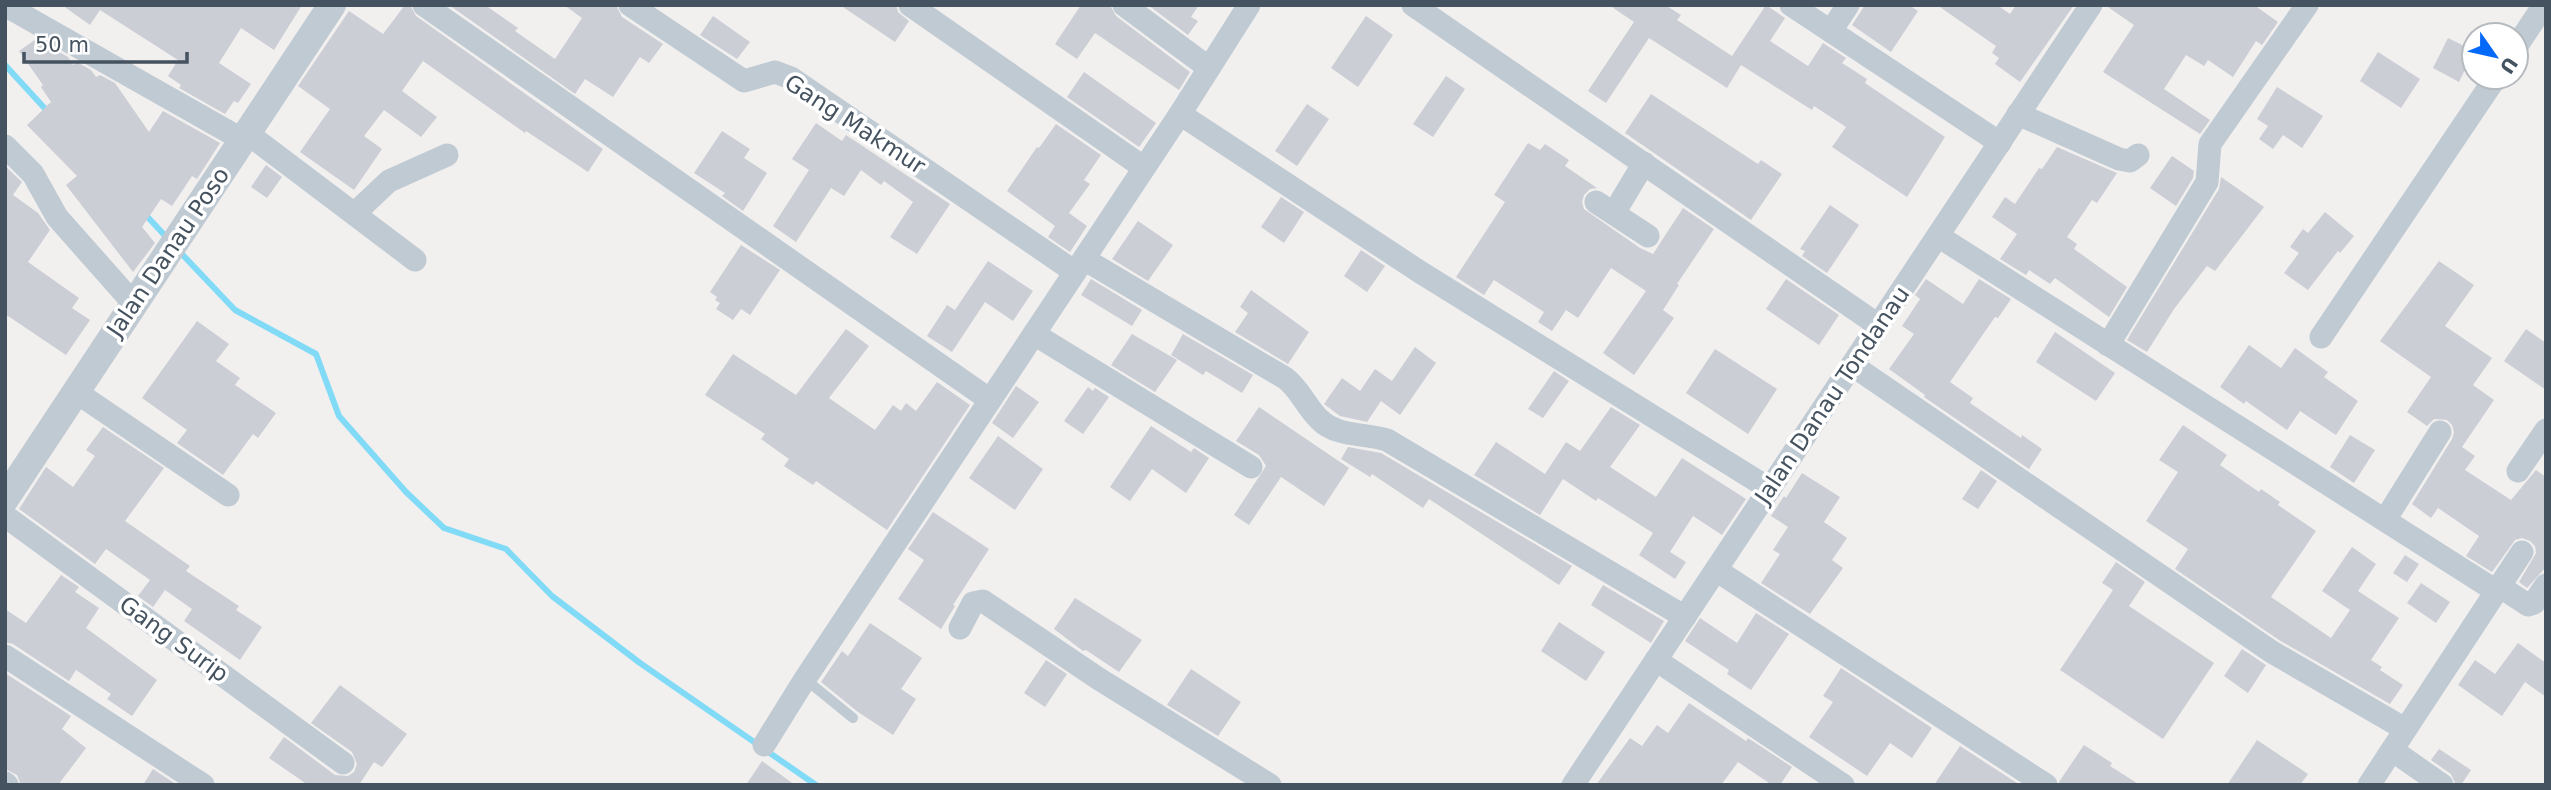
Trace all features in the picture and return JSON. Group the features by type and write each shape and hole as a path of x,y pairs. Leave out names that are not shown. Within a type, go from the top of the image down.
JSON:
{"street":[{"name":"Jalan Danau Poso","path":"5,499 332,5"},
{"path":"424,5 990,400"},
{"name":"Gang Makmur","path":"630,5 744,81 775,72 790,79 1079,266 1285,378 1296,387 1321,421 1348,434 1370,435 1387,440 1685,617"},
{"path":"911,5 1143,167"},
{"path":"1124,5 1209,68"},
{"path":"764,745 804,679 1180,114 1249,5"},
{"path":"1413,5 1878,326"},
{"path":"1791,5 2000,143"},
{"path":"1831,31 1848,5"},
{"name":"Jalan Danau Tondanau","path":"1573,785 2091,5"},
{"path":"2108,345 2207,182 2210,144 2307,5"},
{"path":"2530,26 2544,5"},
{"path":"9,8 245,136 415,260"},
{"path":"2321,337 2487,91"},
{"path":"1180,114 1420,272 1770,489"},
{"path":"2018,114 2119,159 2130,161 2138,155"},
{"path":"5,146 33,174 57,217 134,304"},
{"path":"355,214 389,181 447,155"},
{"path":"1644,163 1605,207 1648,236"},
{"path":"1938,236 2385,520 2524,604 2531,605 2546,585"},
{"path":"1034,334 1251,467"},
{"path":"1852,365 2272,652 2405,729"},
{"path":"76,392 228,495"},
{"path":"2518,471 2546,430"},
{"path":"2385,520 2441,432"},
{"name":"Gang Surip","path":"5,516 343,763"},
{"path":"2369,785 2522,552"},
{"path":"1716,570 2046,785"},
{"path":"960,628 973,603 983,601 1099,678 1270,785"},
{"path":"5,656 203,785"},
{"path":"1656,660 1843,785"},
{"path":"2392,750 2442,785"}],"lane":[{"path":"804,679 853,718"}],"building":[{"path":"62,5 302,5 274,50 241,28 219,63 251,84 238,103 234,101 225,114 179,88 181,85 168,76 178,60 100,10 90,25"},
{"path":"405,5 410,5 416,16 603,149 588,172 526,131 525,133 423,61 402,91 437,117 421,137 384,110 364,136 382,149 354,190 300,152 330,109 298,86 349,11 383,34"},
{"path":"449,5 485,5 518,28 515,31 555,59 582,18 564,5 616,5 622,17 663,44 649,63 640,57 613,97 585,79 575,94"},
{"path":"840,5 896,5 898,12 909,21 895,42"},
{"path":"1081,5 1110,5 1116,16 1190,72 1179,90 1095,33 1077,59 1055,44"},
{"path":"1148,5 1199,5 1191,17 1198,21 1188,35"},
{"path":"1609,5 1665,5 1681,15 1677,20 1732,56 1766,5 1785,18 1770,41 1808,66 1823,43 1846,58 1842,63 1867,79 1865,83 1945,137 1907,197 1832,147 1846,127 1814,106 1812,110 1741,65 1727,88 1649,38 1606,103 1588,91 1634,22"},
{"path":"1865,5 1909,5 1918,11 1891,52 1852,25"},
{"path":"1937,5 1997,5 2010,14 2016,5 2074,5 2020,82 1995,64 1999,58 1992,53 1996,46"},
{"path":"2105,5 2254,5 2278,22 2262,45 2256,41 2233,77 2208,60 2204,66 2186,55 2164,89 2210,120 2200,134 2103,72 2134,25"},
{"path":"713,16 750,42 737,59 700,35"},
{"path":"1366,16 1393,35 1358,87 1331,68"},
{"path":"2448,38 2460,44 2459,82 2433,68"},
{"path":"36,39 68,57 73,65 77,62 91,70 96,77 100,75 115,83 149,132 163,111 220,143 197,179 192,176 172,206 161,199 142,227 155,243 133,272 66,185 77,176 27,125 51,102 41,87 43,85 19,51"},
{"path":"2378,52 2420,79 2401,108 2360,81"},
{"path":"1084,72 1156,123 1139,147 1067,97"},
{"path":"1446,76 1465,89 1433,137 1413,124"},
{"path":"2277,87 2323,116 2302,148 2283,135 2273,149 2259,139 2268,126 2257,119"},
{"path":"1651,94 1758,164 1761,160 1782,174 1751,220 1625,133"},
{"path":"1307,104 1329,119 1297,166 1275,151"},
{"path":"816,123 842,141 846,135 950,204 917,254 890,237 913,202 884,181 881,185 861,170 844,196 831,188 796,242 773,226 809,170 792,159"},
{"path":"1056,124 1101,155 1084,180 1090,184 1069,213 1087,226 1070,252 1048,237 1055,226 1007,191"},
{"path":"722,131 750,149 744,158 767,173 743,211 722,196 725,193 694,173"},
{"path":"1528,143 1540,150 1545,144 1569,160 1565,166 1597,188 1590,189 1584,195 1584,209 1640,248 1653,254 1683,208 1714,229 1663,310 1674,318 1634,375 1603,353 1646,291 1611,268 1578,318 1566,310 1552,331 1538,322 1544,312 1494,280 1484,295 1456,277 1505,202 1494,195"},
{"path":"2057,147 2117,173 2097,203 2092,200 2067,237 2077,244 2074,249 2127,287 2109,317 2055,278 2050,284 2029,270 2026,275 2000,259 2017,234 1992,217 2005,197 2015,204"},
{"path":"2172,156 2194,171 2193,178 2176,206 2150,188"},
{"path":"266,165 282,177 267,198 251,187"},
{"path":"5,166 22,182 13,195 38,213 50,230 28,262 79,298 72,308 90,320 66,355 5,314"},
{"path":"2221,177 2264,207 2215,271 2207,266 2174,309 2147,352 2127,340 2219,189"},
{"path":"1281,197 1304,212 1284,243 1261,227"},
{"path":"1830,205 1859,225 1827,273 1802,256 1805,251 1800,249"},
{"path":"2325,212 2354,236 2340,253 2338,251 2308,290 2284,273 2299,253 2290,247 2303,229 2308,233"},
{"path":"1138,221 1173,245 1148,281 1112,259"},
{"path":"741,245 780,270 750,315 741,309 733,320 716,309 720,303 710,292"},
{"path":"1361,250 1385,266 1367,292 1344,276"},
{"path":"988,261 1033,291 1013,321 985,302 952,352 927,336 947,305 955,310"},
{"path":"2439,261 2474,285 2445,326 2492,358 2473,385 2494,400 2462,447 2475,456 2465,470 2511,500 2536,470 2546,477 2546,567 2527,588 2519,582 2536,553 2535,546 2530,541 2522,538 2515,540 2492,572 2466,556 2479,536 2438,508 2431,518 2412,504 2454,432 2447,420 2434,419 2427,426 2407,412 2431,377 2380,341"},
{"path":"1091,279 1142,310 1132,326 1081,295"},
{"path":"1786,279 1839,315 1819,345 1766,309"},
{"path":"1926,279 1963,304 1979,279 2011,299 1998,318 1995,317 1950,382 1973,398 1970,403 2042,449 2029,469 1924,397 1925,395 1889,369 1914,334 1902,326 1920,299 1915,295"},
{"path":"1251,290 1309,332 1288,364 1235,332 1248,313 1240,307"},
{"path":"197,321 229,344 216,361 240,378 235,385 276,413 258,438 253,434 223,475 177,443 187,430 142,398"},
{"path":"846,329 869,346 829,398 875,430 893,405 901,411 906,403 916,411 937,382 970,405 887,530 816,481 813,485 784,466 789,459 761,439 765,434 705,395 733,354 796,395"},
{"path":"2526,329 2546,343 2546,390 2504,361"},
{"path":"2055,332 2115,373 2096,401 2036,362"},
{"path":"1132,334 1177,360 1155,392 1111,365"},
{"path":"1183,334 1253,375 1242,393 1206,371 1203,375 1171,355"},
{"path":"2249,345 2281,368 2295,348 2328,372 2324,377 2358,401 2336,435 2300,411 2287,430 2246,401 2244,404 2220,387"},
{"path":"1415,347 1436,363 1400,415 1381,401 1367,422 1340,416 1324,404 1342,378 1360,391 1375,369 1392,381"},
{"path":"1715,349 1777,389 1748,434 1686,393"},
{"path":"1554,371 1569,381 1543,418 1528,409"},
{"path":"1016,386 1039,402 1013,438 992,423"},
{"path":"1088,387 1093,391 1095,388 1109,397 1083,434 1064,421"},
{"path":"1259,407 1349,468 1324,506 1281,477 1249,525 1234,515 1266,466 1259,455 1236,441"},
{"path":"1611,407 1640,425 1610,467 1656,497 1682,458 1746,499 1722,535 1693,516 1670,552 1686,562 1675,579 1639,555 1653,533 1563,479 1540,515 1474,475 1496,442 1545,474 1566,442 1580,451"},
{"path":"2183,425 2227,455 2220,465 2259,492 2261,489 2280,502 2278,505 2316,531 2271,597 2331,638 2350,610 2322,591 2352,547 2376,564 2358,591 2399,618 2371,660 2382,667 2380,670 2403,685 2390,704 2279,640 2175,569 2188,549 2146,521 2178,472 2159,460"},
{"path":"1151,426 1191,452 1194,448 1209,458 1186,493 1152,469 1130,501 1110,487"},
{"path":"103,427 164,468 125,521 190,566 186,571 239,606 236,610 262,627 240,660 184,621 192,609 165,590 153,607 138,596 150,580 106,549 95,564 19,509 46,467 73,487 95,456 86,450"},
{"path":"2350,435 2375,450 2354,483 2330,467"},
{"path":"998,436 1043,469 1015,510 969,478"},
{"path":"1348,447 1381,453 1572,566 1559,585 1429,499 1423,508 1372,474 1370,477 1341,459"},
{"path":"1981,470 1997,481 1978,509 1962,499"},
{"path":"1802,473 1840,497 1824,522 1847,538 1832,560 1843,568 1810,614 1761,583 1780,554 1773,550 1788,527 1771,516"},
{"path":"933,512 989,549 941,629 898,599 924,560 908,549"},
{"path":"2405,555 2419,564 2407,582 2393,573"},
{"path":"2116,562 2145,582 2129,606 2214,663 2163,739 2060,670 2113,590 2102,583"},
{"path":"61,575 79,587 75,592 99,608 86,628 157,680 132,716 107,699 111,694 76,670 69,681 13,644 5,642 5,609 26,623"},
{"path":"2421,583 2450,602 2436,623 2407,603"},
{"path":"1603,585 1664,621 1651,643 1591,605"},
{"path":"1075,598 1142,640 1119,672 1086,650 1083,651 1054,629"},
{"path":"1756,613 1789,634 1751,690 1727,674 1729,670 1685,641 1700,618 1737,643"},
{"path":"1559,622 1605,652 1586,681 1541,651"},
{"path":"870,623 922,658 901,689 916,699 893,735 858,712 821,682 842,651 848,656"},
{"path":"2518,643 2546,663 2546,697 2525,682 2502,716 2458,685 2475,660 2495,674"},
{"path":"2242,649 2266,665 2248,693 2224,676"},
{"path":"1046,660 1067,674 1045,707 1024,693"},
{"path":"1841,668 1932,728 1912,758 1890,743 1867,776 1809,737 1833,702 1823,696"},
{"path":"1191,669 1241,702 1218,736 1167,705"},
{"path":"5,673 71,716 62,729 86,748 58,785 21,785 17,775 5,769"},
{"path":"340,685 407,734 382,767 374,762 359,785 308,785 269,758 284,737 335,775 348,776 354,772 357,764 352,752 311,723"},
{"path":"1689,703 1746,741 1748,738 1792,767 1780,785 1772,785 1738,762 1721,785 1596,785 1630,738 1642,746 1657,725 1668,733"},
{"path":"2257,740 2308,774 2300,785 2227,785"},
{"path":"2084,745 2140,785 2060,785 2059,782"},
{"path":"1960,746 2020,785 1934,785"},
{"path":"2439,749 2471,770 2461,785 2456,785 2451,774 2431,760"},
{"path":"762,761 795,785 746,785"},
{"path":"153,769 177,785 143,785"}],"waterway":[{"path":"5,65 49,113"},
{"path":"143,212 169,240"},
{"path":"179,251 235,310 316,354 339,416 406,492 444,528 506,549 552,596 640,663 816,785"}]}
